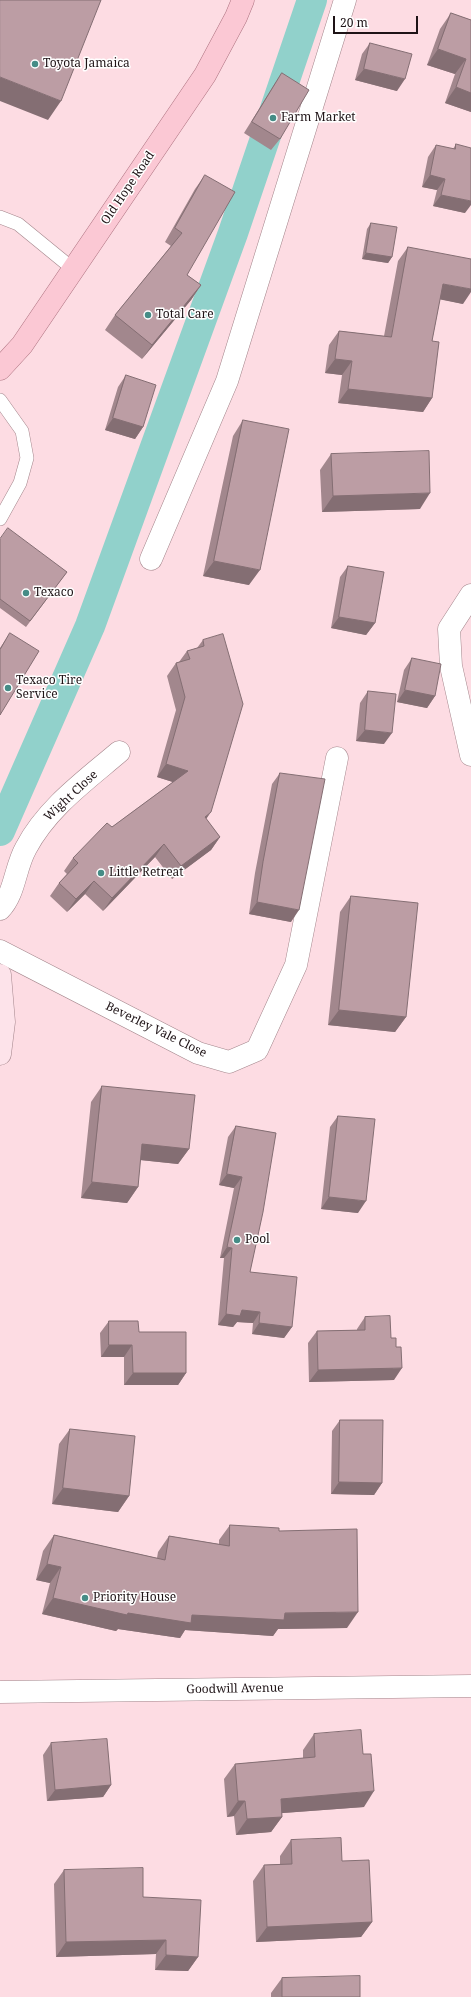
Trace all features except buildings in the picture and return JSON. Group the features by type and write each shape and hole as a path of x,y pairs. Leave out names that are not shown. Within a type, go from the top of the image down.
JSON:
{"main road":[{"name":"Old Hope Road","path":"0,369 22,345 205,75 236,17 243,0"},
{"path":"0,975 4,1022 0,1054"}],"street":[{"path":"151,559 227,381 345,0"},
{"path":"471,595 449,629 451,666 471,755"},
{"name":"Wight Close","path":"0,909 5,905 25,848 41,824 64,799 119,752"},
{"name":"Beverley Vale Close","path":"0,951 198,1053 229,1062 257,1050 296,965 337,758"},
{"name":"Goodwill Avenue","path":"0,1692 471,1686"}],"lane":[{"path":"0,217 18,224 72,270"},
{"path":"0,400 22,431 27,458 20,484 0,519"}],"waterway":[{"path":"0,831 90,626 233,233 312,0"}],"place":[{"name":"Toyota Jamaica","path":"35,64"},
{"name":"Farm Market","path":"273,118"},
{"name":"Total Care","path":"148,315"},
{"name":"Texaco","path":"26,593"},
{"name":"Texaco Tire Service","path":"8,688"},
{"name":"Little Retreat","path":"101,873"},
{"name":"Pool","path":"237,1240"},
{"name":"Priority House","path":"85,1598"}]}
